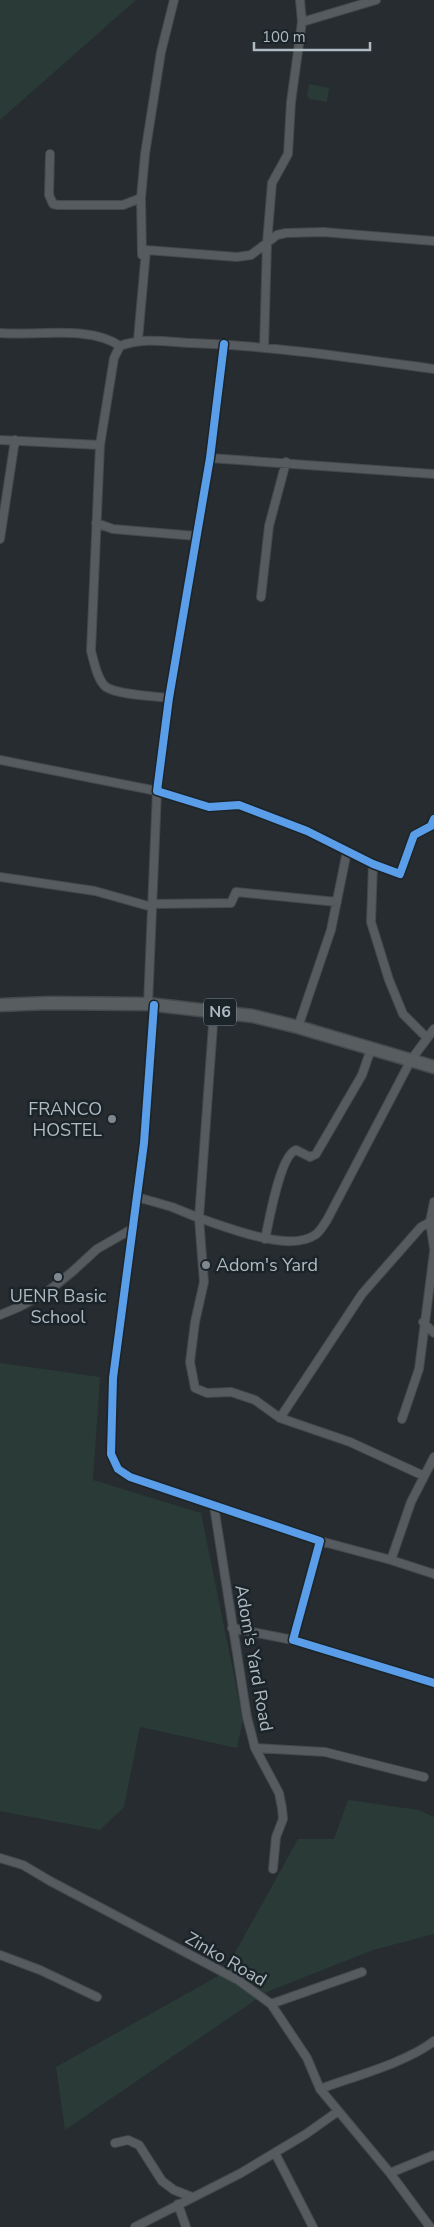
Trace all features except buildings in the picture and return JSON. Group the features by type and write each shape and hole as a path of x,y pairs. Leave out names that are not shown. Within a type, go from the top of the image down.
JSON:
{"main road":[{"name":"N6","path":"0,1005 49,1003 151,1005 253,1016 298,1027 434,1067"}],"street":[{"path":"138,340 142,250 141,198 145,154 161,52 174,0"},
{"path":"264,348 267,243 272,183 288,154 291,102 302,22 300,0"},
{"path":"302,22 376,0"},
{"path":"50,154 49,195 53,204 123,205 141,198"},
{"path":"138,340 146,250 237,257 251,255 277,235 286,232 434,241"},
{"path":"0,333 78,334 105,337 120,346"},
{"path":"169,698 116,690 106,686 100,678 91,651 100,445 110,372 120,346 138,340 224,344 321,353 434,369"},
{"path":"224,344 210,458 169,698 157,791 152,906 151,1005 144,1143 113,1378 111,1454 118,1469 130,1477 320,1541 434,1574"},
{"path":"0,440 100,445"},
{"path":"0,539 15,440"},
{"path":"210,458 434,474"},
{"path":"261,596 270,526 286,462"},
{"path":"96,523 113,529 196,536"},
{"path":"0,760 157,791 209,807 239,805 307,831 373,864 400,874 414,835 430,826 434,819"},
{"path":"298,1027 331,930 347,851"},
{"path":"373,864 372,922 389,980 402,1014 427,1038"},
{"path":"0,877 95,891 152,906 231,903 236,892 337,902"},
{"path":"214,1011 199,1218 204,1282 195,1322 190,1362 195,1388 208,1393 231,1392 255,1400 280,1418 350,1442 424,1476"},
{"path":"136,1197 172,1207 199,1218 265,1239 300,1241 316,1234 327,1220 411,1060 434,1029"},
{"path":"265,1239 274,1198 288,1156 296,1150 310,1157 316,1154 362,1075 371,1049"},
{"path":"434,1202 430,1222 434,1248"},
{"path":"280,1418 362,1294 422,1227 430,1222"},
{"path":"0,1315 19,1308 47,1292 96,1249 132,1229"},
{"path":"402,1419 418,1369 434,1252"},
{"path":"423,1322 434,1333"},
{"path":"391,1560 412,1502 434,1457"},
{"name":"Adom's Yard Road","path":"214,1506 243,1696 254,1748 279,1793 282,1808 283,1819 276,1837 273,1869"},
{"path":"293,1640 320,1541"},
{"path":"232,1628 293,1640 434,1683"},
{"path":"254,1748 325,1752 424,1777"},
{"name":"Zinko Road","path":"0,1858 23,1865 238,1980 271,2004 306,2058 320,2089 337,2112 390,2173 430,2227"},
{"path":"0,1954 40,1970 97,1997"},
{"path":"271,2004 362,1972"},
{"path":"320,2089 426,2048 434,2041"},
{"path":"135,2227 275,2153 337,2112"},
{"path":"115,2143 131,2140 139,2145 162,2181 174,2190 192,2197"},
{"path":"275,2153 313,2227"},
{"path":"390,2173 434,2155"},
{"path":"178,2204 186,2227"}],"shaded area":[{"path":"0,0 136,0 0,120"},
{"path":"309,84 329,88 327,102 310,99 307,96"},
{"path":"0,1363 100,1377 93,1480 201,1513 243,1720 237,1748 140,1727 124,1807 100,1830 0,1811"},
{"path":"348,1800 419,1810 434,1817 434,1934 373,1950 267,1992 65,2130 56,2067 218,1976 226,1969 298,1839 334,1839"}],"cycle path":[{"path":"224,344 210,458 169,698 157,791 209,807 239,805 307,831 373,864 400,874 414,835 431,826 434,819"},
{"path":"154,1005 144,1143 113,1378 111,1454 118,1469 130,1477 320,1541 293,1640 434,1683"}],"place":[{"name":"FRANCO HOSTEL","path":"112,1119"},
{"name":"Adom's Yard","path":"206,1265"},
{"name":"UENR Basic School","path":"58,1277"}]}
